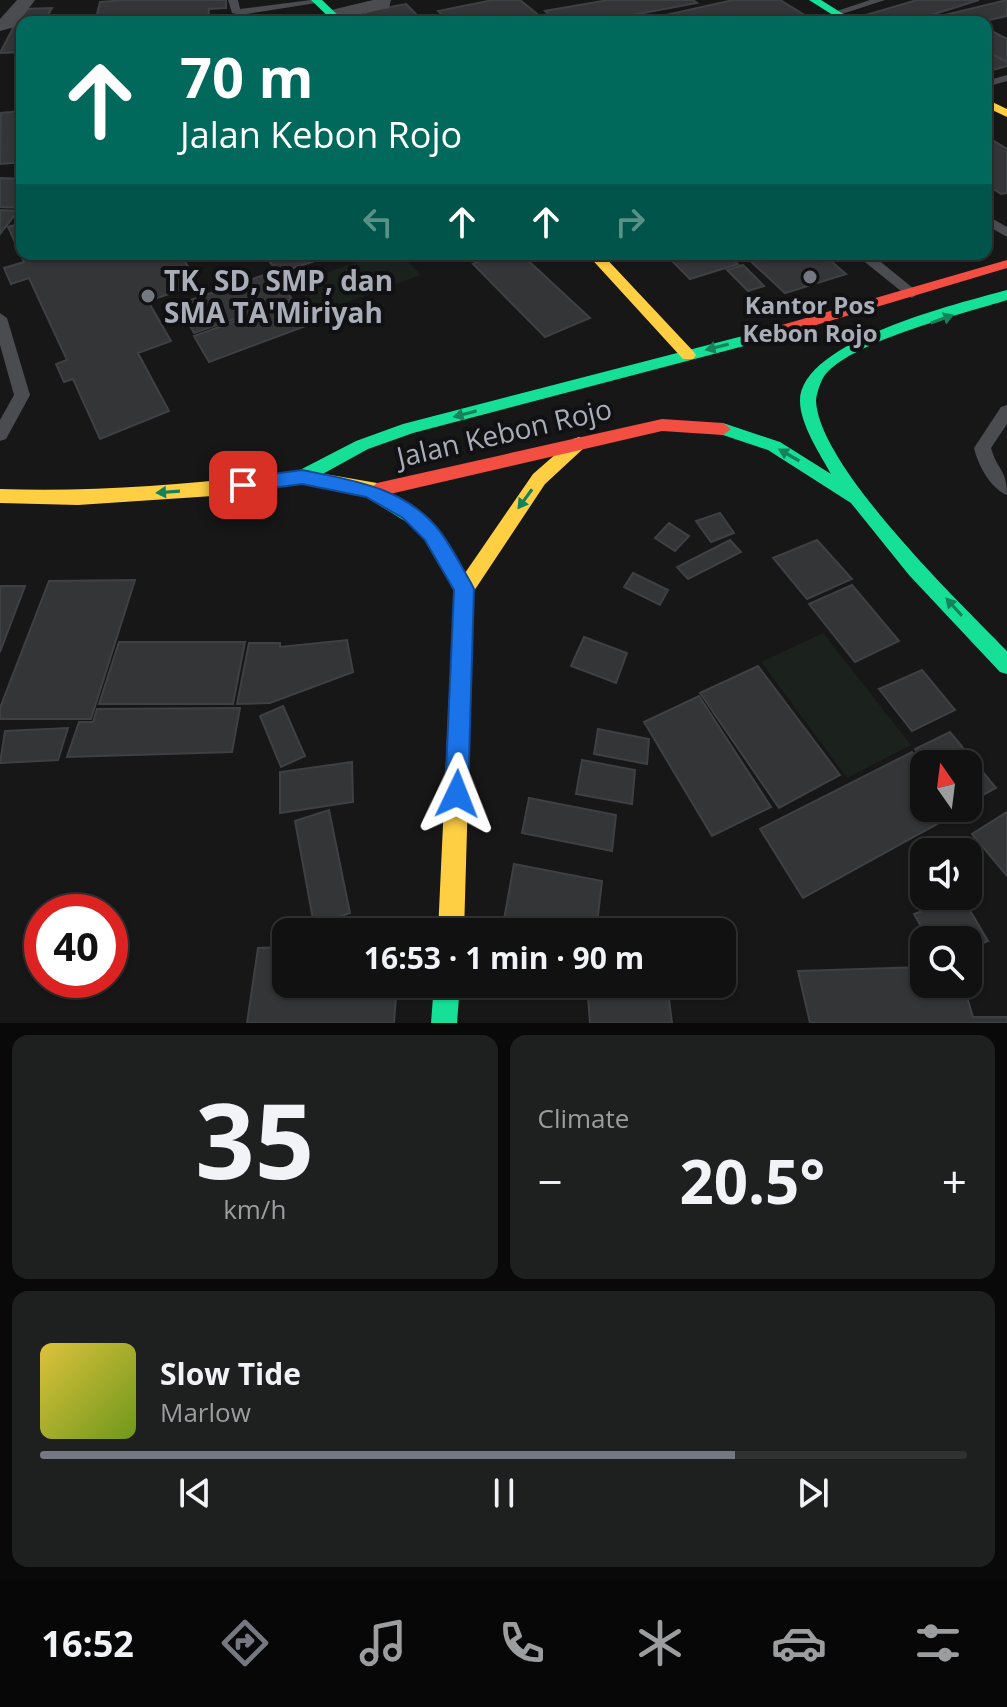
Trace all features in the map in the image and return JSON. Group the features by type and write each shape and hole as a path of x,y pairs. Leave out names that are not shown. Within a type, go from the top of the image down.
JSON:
{"main road":[{"path":"814,0 840,16"},
{"path":"317,1 333,16"},
{"path":"600,260 688,355"},
{"name":"Jalan Kebon Rojo","path":"302,477 362,445 409,428 688,355 1007,264"},
{"path":"1007,295 842,354 816,375 807,389 805,405 813,427 854,497 1007,665"},
{"name":"Jalan Kebon Rojo","path":"302,477 370,491 662,425 733,430 774,446 854,497"},
{"path":"452,918 464,589 539,479 579,443"},
{"path":"0,496 78,498 213,489 302,477"},
{"path":"370,491 424,524 464,589"},
{"path":"444,1023 446,998"}],"street":[{"path":"0,25 8,23 26,0"},
{"path":"345,16 383,4 382,0"}],"lane":[{"path":"233,0 236,12 317,1"},
{"path":"847,16 880,0"},
{"path":"870,260 912,293"},
{"path":"0,318 22,395 0,435"},
{"path":"1007,411 982,448 986,462 1007,488"}],"shaded area":[{"path":"362,260 407,260 421,275 318,313 295,284"},
{"path":"823,633 911,745 847,778 761,662"}],"building":[{"path":"226,0 226,8 209,9 208,16 96,16 100,2"},
{"path":"493,0 520,0 540,16 444,16 438,11"},
{"path":"608,0 693,0 697,3 627,16 550,16 545,11"},
{"path":"733,0 780,0 803,14 794,16 661,16"},
{"path":"917,0 979,0 928,16 869,14"},
{"path":"1007,0 1007,16 992,19 992,16 940,16"},
{"path":"406,4 418,16 368,16 364,12"},
{"path":"52,8 47,16 19,16 23,9"},
{"path":"16,22 16,52 0,53"},
{"path":"992,31 1007,39 1007,62 992,54"},
{"path":"992,54 1007,62 1007,66 992,70"},
{"path":"16,112 16,163 0,164 1,113"},
{"path":"992,140 1007,149 1007,193 1001,194 992,188"},
{"path":"0,178 16,179 16,208 0,207"},
{"path":"0,210 16,211 16,214 0,234"},
{"path":"16,225 16,244 8,227"},
{"path":"184,260 191,271 182,274 190,287 148,301 171,341 138,353 169,411 100,439 73,379 64,382 56,364 67,360 29,278 11,284 4,268 24,262"},
{"path":"268,260 318,260 278,273"},
{"path":"483,260 527,260 590,318 545,337 473,264"},
{"path":"671,260 734,260 738,264 690,279"},
{"path":"749,260 830,260 846,274 785,293"},
{"path":"743,265 764,286 748,291 727,270"},
{"path":"273,272 292,299 194,333 178,304"},
{"path":"294,300 311,324 209,362 194,336"},
{"path":"720,513 734,533 711,542 696,521"},
{"path":"669,523 689,536 675,551 655,538"},
{"path":"730,540 741,552 688,579 677,567"},
{"path":"817,540 852,579 807,599 773,558"},
{"path":"633,573 668,590 660,605 624,587"},
{"path":"135,580 91,719 0,719 0,708 49,581"},
{"path":"852,585 899,641 855,662 809,604"},
{"path":"0,586 25,586 0,652"},
{"path":"584,637 627,653 616,683 571,666"},
{"path":"347,640 353,672 270,703 237,704 249,643 280,643 280,647"},
{"path":"119,642 245,642 233,704 99,704"},
{"path":"758,666 840,775 779,808 700,693"},
{"path":"922,670 955,710 912,731 879,689"},
{"path":"699,696 771,807 712,836 644,722"},
{"path":"283,706 305,756 281,767 260,716"},
{"path":"240,708 232,752 67,757 79,722 93,722 97,709"},
{"path":"68,728 58,760 0,763 5,731"},
{"path":"598,729 649,739 647,764 594,754"},
{"path":"950,732 965,750 916,750"},
{"path":"910,753 910,822 941,822 803,898 760,829"},
{"path":"582,760 635,770 632,804 576,794"},
{"path":"352,762 353,802 280,813 280,772"},
{"path":"982,771 996,788 982,796"},
{"path":"529,798 616,815 612,851 522,833"},
{"path":"329,810 350,913 335,918 313,918 295,821"},
{"path":"1007,812 1007,876 982,846 982,838 975,838 972,834"},
{"path":"514,864 602,881 598,918 504,918"},
{"path":"925,910 970,910 979,926 921,926 914,914"},
{"path":"258,948 272,948 272,998 396,998 394,1023 247,1023"},
{"path":"910,967 910,998 967,998 973,1017 1007,1017 1007,1023 810,1023 798,971"},
{"path":"588,998 669,998 672,1023 590,1023"}],"traffic: fast":[{"path":"316,0 333,16"},
{"path":"814,0 841,16"},
{"path":"1007,295 907,326 857,347 817,374 808,400 818,436 843,479 916,569 1007,665"},
{"path":"302,477 362,445 409,428 766,335"},
{"path":"723,429 774,446 854,497"},
{"path":"370,491 424,524 464,589"},
{"path":"444,1023 446,998"}],"traffic: slow":[{"path":"992,105 1007,114"},
{"path":"600,260 688,355"},
{"path":"452,918 464,589 539,479 579,443"},
{"path":"0,496 78,498 213,489 302,477 377,490"}],"traffic: jam":[{"path":"766,335 1007,264"},
{"path":"377,490 662,425 723,429"}],"place":[{"name":"Kantor Pos Kebon Rojo","path":"810,277"},
{"name":"TK, SD, SMP, dan SMA TA'Miriyah","path":"148,296"}],"route":[{"path":"243,485 302,477 370,491 409,513 432,534 464,589 457,794"}]}
